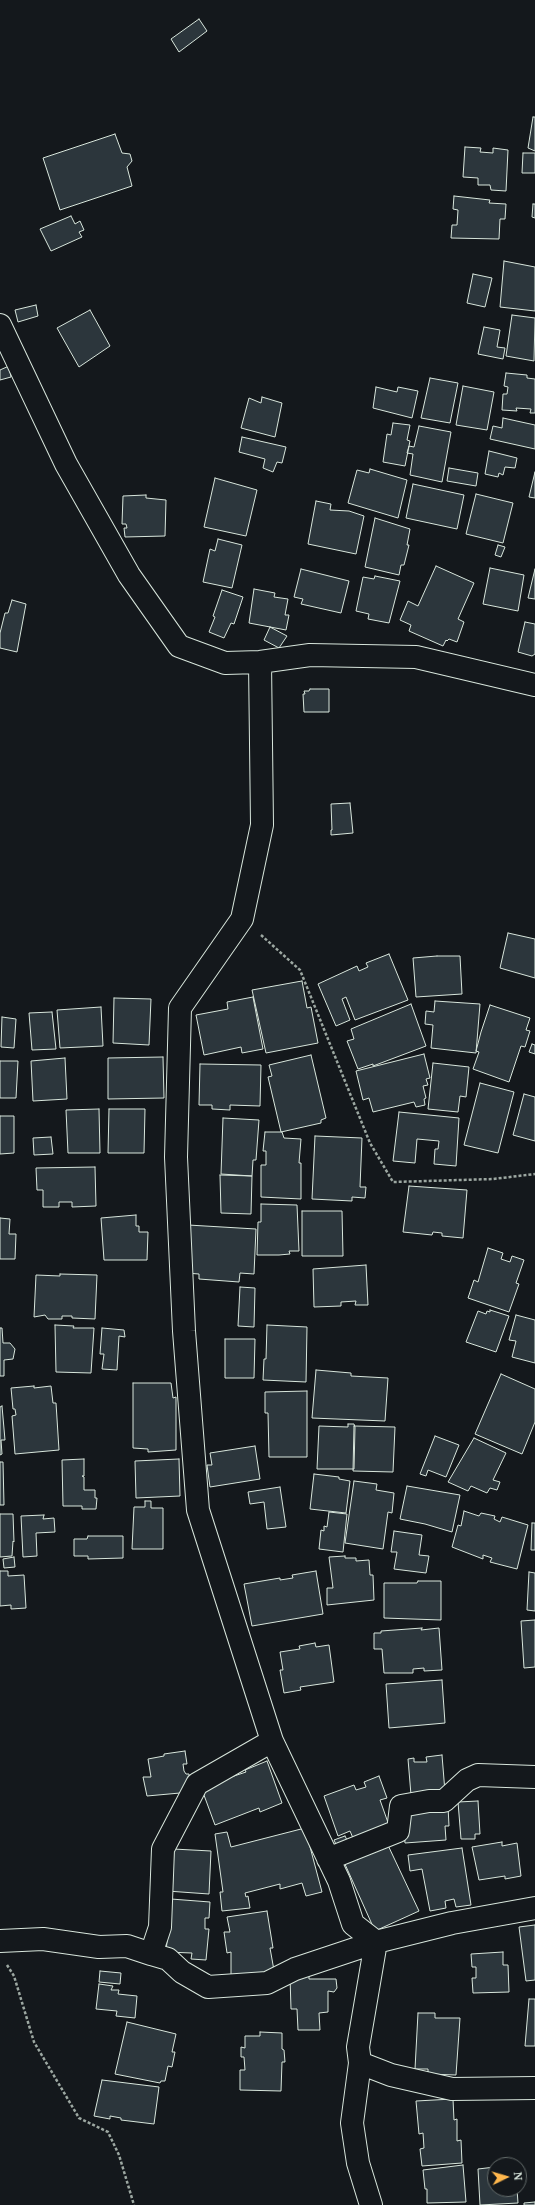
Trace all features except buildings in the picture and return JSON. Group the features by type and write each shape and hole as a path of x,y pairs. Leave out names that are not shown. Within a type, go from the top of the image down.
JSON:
{"street":[{"path":"0,326 66,464 130,575 179,646 225,663 260,662 310,655 416,657 535,685"},
{"path":"260,662 262,825 242,919 180,1008 176,1156 184,1331 198,1510 272,1742 339,1882 353,1924 376,1942"},
{"path":"151,1954 160,1927 163,1849 197,1784 272,1742"},
{"path":"328,1860 398,1831 400,1806 429,1801 444,1801 467,1780 478,1775 535,1777"},
{"path":"2,1950 43,1939 99,1947 126,1946 168,1959 182,1972 208,1987 267,1983 295,1969 376,1942 452,1923 535,1908"},
{"path":"371,2205 358,2163 352,2123 360,2063 358,2047 376,1942"},
{"path":"360,2063 391,2075 452,2089 535,2088"}],"path":[{"path":"242,919 300,970 370,1143 393,1182 493,1179 535,1174"},
{"path":"2,1950 14,1976 34,2042 79,2118 108,2132 119,2155 134,2205"}]}
